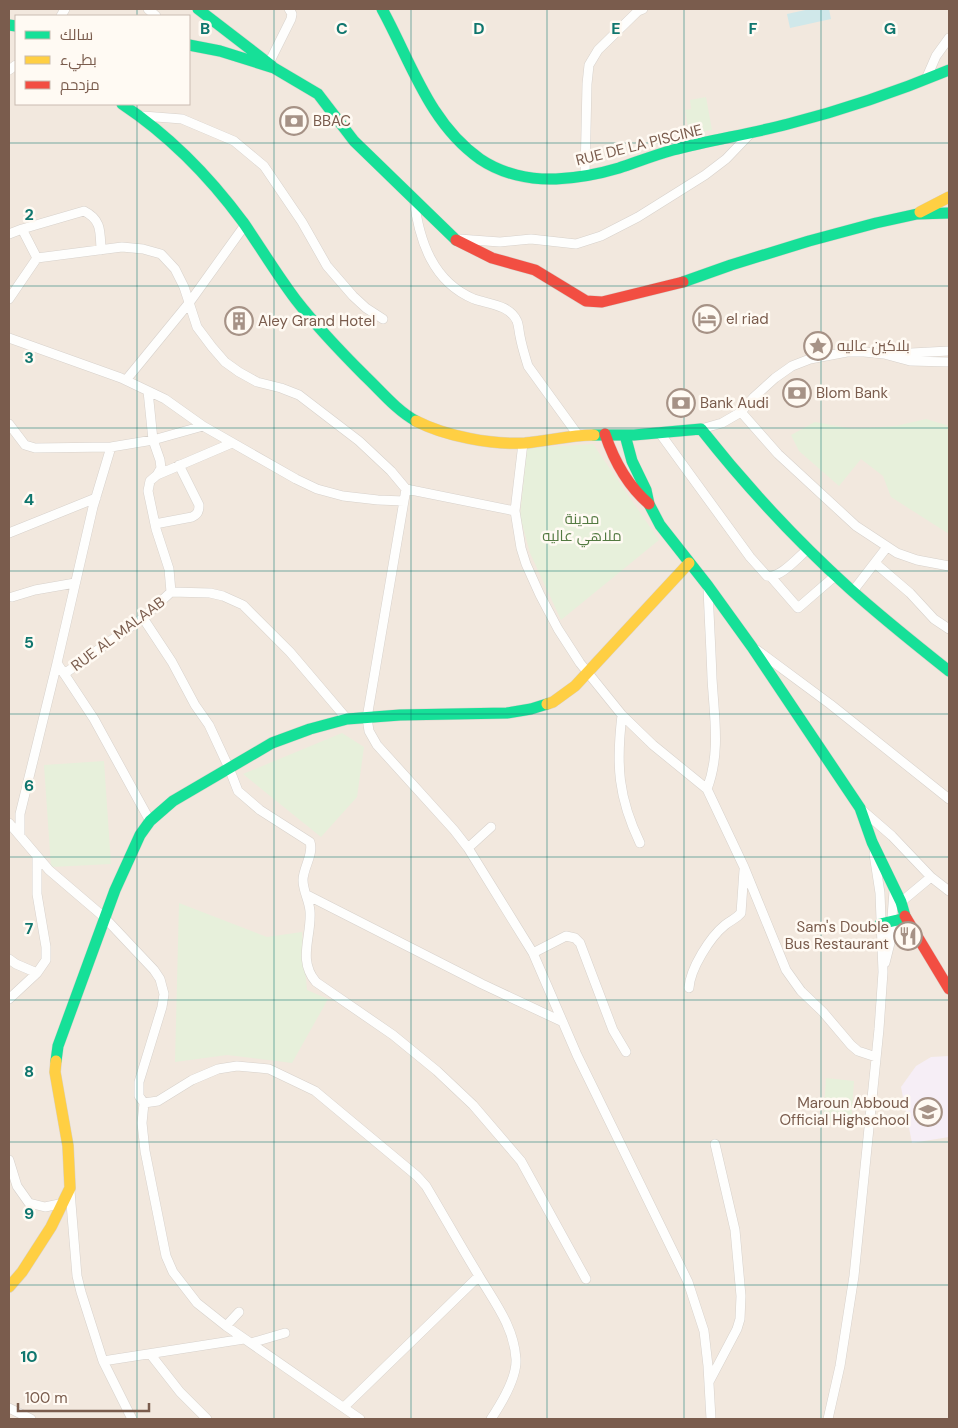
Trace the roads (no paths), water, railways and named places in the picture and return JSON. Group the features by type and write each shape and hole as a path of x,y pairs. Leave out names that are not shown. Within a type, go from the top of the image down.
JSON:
{"main road":[{"path":"198,9 272,66 318,94 354,140 454,239 492,258 535,270 586,301 602,302 672,286 731,265 809,241 917,214 949,212"},
{"name":"RUE DE LA PISCINE","path":"382,9 434,113 452,135 491,165 520,176 548,179 585,175 619,168 672,150 750,134 846,109 949,70"},
{"path":"190,45 220,51 272,66"},
{"path":"124,105 143,116 213,184 245,225 298,302 324,334 407,416 428,427 458,435 492,441 523,443 578,435 625,435 700,429 733,470 835,576 949,671"},
{"path":"917,214 949,197"},
{"path":"604,434 617,464 637,494 649,504"},
{"path":"625,435 632,460 646,490 649,504 660,525 708,586 752,647 860,808 872,842 901,902 906,918 949,989"},
{"path":"617,464 632,460"},
{"path":"9,1287 22,1272 51,1227 70,1188 68,1146 56,1072 58,1046 94,952 104,917 115,890 140,835 150,821 173,801 229,768 278,740 310,729 347,719 400,715 507,713 531,709 553,702 563,696 588,673 689,562"},
{"path":"880,924 892,923 906,918"}],"street":[{"path":"272,66 291,18 292,14 289,9"},
{"path":"585,175 589,65 598,50 642,9"},
{"path":"926,79 936,56 949,38"},
{"path":"143,116 182,119 234,141 264,166 302,222 327,266 353,296 366,308 383,319"},
{"path":"454,239 500,242 531,239 564,244 585,242 638,217 675,195 726,159 750,134"},
{"path":"414,198 416,217 435,268 456,289 475,299 496,305 508,311 517,321 528,366 578,435"},
{"path":"9,234 84,211 93,215 97,220 101,250"},
{"path":"126,380 189,303 245,225"},
{"path":"22,229 37,258"},
{"path":"10,297 37,258 122,246 161,254 175,269 184,287 197,327 225,362 257,382 281,388 306,401 359,441 391,471 406,489 515,511"},
{"path":"9,338 126,380 165,399 203,426 317,489 344,496 404,501"},
{"path":"700,429 722,423 741,412 774,378 792,366 810,359 847,352 884,354 949,351"},
{"path":"884,354 910,361 949,362"},
{"path":"148,391 152,440 161,468 157,475"},
{"path":"741,412 778,454 856,526 897,553 917,560 949,566"},
{"path":"9,424 29,448 111,447 152,440 203,426"},
{"path":"658,432 750,557 767,576 771,577 798,608 835,576"},
{"path":"232,443 157,475 150,481 148,491 155,524 169,569 171,592 210,593 223,596 243,605 290,652 347,719"},
{"path":"523,443 515,511 521,548 540,595 558,628 588,673 622,715 652,745 707,789 744,867 786,970 801,991 823,1012 851,1045 858,1051 876,1057"},
{"path":"20,835 20,814 96,498 111,447"},
{"path":"155,524 192,517 197,515 200,510 200,505 179,465"},
{"path":"406,489 367,718 369,731 377,745 468,848 533,952 577,1055 688,1282 704,1331 711,1419"},
{"path":"9,533 96,498"},
{"path":"853,591 888,547"},
{"path":"771,577 779,574 808,549"},
{"path":"875,563 910,593 934,619 949,629"},
{"path":"12,597 35,590 75,583"},
{"path":"707,789 711,779 714,760 716,725 708,586"},
{"name":"RUE AL MALAAB","path":"64,674 143,618 171,592"},
{"path":"143,618 172,662 208,725 238,791 260,810 310,842 311,851 303,879 310,912 305,960 310,975 316,982 394,1035 437,1071 473,1105 522,1161 586,1279"},
{"path":"752,647 830,704 949,799"},
{"path":"57,663 94,719 150,821"},
{"path":"622,715 618,742 620,790 624,806 640,843"},
{"path":"860,808 892,836 931,877 949,891"},
{"path":"9,823 49,870 104,917 154,970 160,979 164,994 162,1006 139,1082 139,1096 144,1102 142,1123 145,1151 166,1256 173,1272 197,1303 226,1326 360,1419"},
{"path":"468,848 491,827"},
{"path":"828,1419 840,1366 854,1276 883,972 880,892 872,842"},
{"path":"9,999 37,973 46,960 46,947 37,894 37,857"},
{"path":"689,988 691,973 702,954 720,930 726,924 738,918 741,913 744,867"},
{"path":"901,902 931,877"},
{"path":"883,972 890,943 893,886"},
{"path":"307,895 482,984 563,1022"},
{"path":"533,952 566,936 578,940 613,1030 626,1052"},
{"path":"9,959 37,973"},
{"path":"144,1102 158,1101 200,1076 218,1069 237,1066 269,1069 315,1091 417,1176 426,1186 506,1320 512,1337 516,1361 514,1372 502,1404 491,1419"},
{"path":"709,1382 737,1329 741,1296 735,1230 715,1144"},
{"path":"9,1160 16,1186 29,1203 45,1207 64,1203"},
{"path":"70,1188 77,1276 81,1292 103,1361 132,1419"},
{"path":"344,1407 479,1276"},
{"path":"226,1326 239,1312"},
{"path":"103,1361 248,1341 285,1333"},
{"path":"150,1355 180,1392 207,1419"},
{"path":"9,1408 30,1419"}],"water":[{"path":"810,9 829,9 831,19 790,28 787,14"}],"place":[{"name":"BBAC","path":"294,121"},
{"name":"el riad","path":"707,319"},
{"name":"Aley Grand Hotel","path":"239,321"},
{"name":"بلاكين عاليه","path":"818,346"},
{"name":"Blom Bank","path":"797,393"},
{"name":"Bank Audi","path":"681,403"},
{"name":"Sam's Double Bus Restaurant","path":"908,936"},
{"name":"Maroun Abboud Official Highschool","path":"928,1112"}],"park label":[{"name":"مدينة ملاهي عاليه","path":"582,528"}]}
